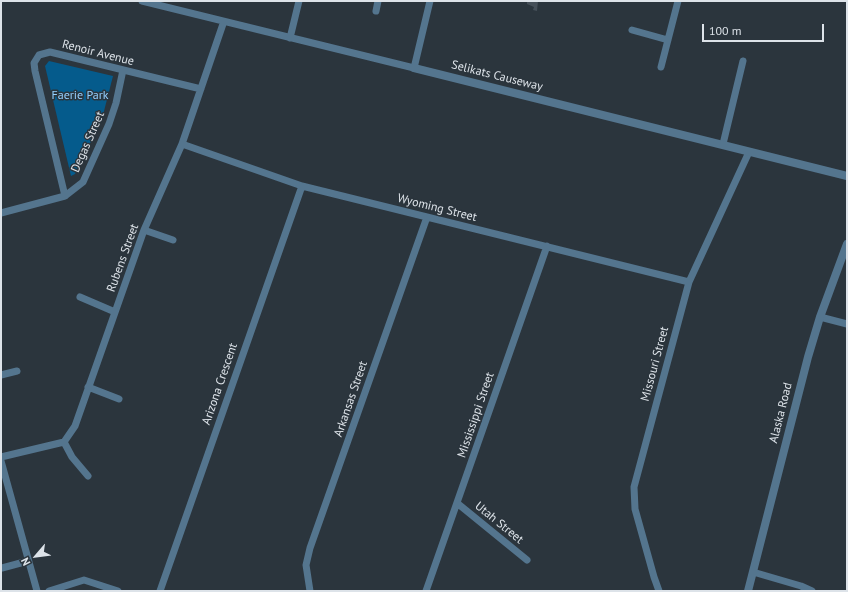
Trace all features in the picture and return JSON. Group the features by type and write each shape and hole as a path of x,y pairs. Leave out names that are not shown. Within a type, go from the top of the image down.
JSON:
{"street":[{"name":"Selikats Causeway","path":"142,1 847,176"},
{"path":"290,38 299,1"},
{"path":"376,11 378,1"},
{"path":"414,68 430,1"},
{"path":"661,67 678,1"},
{"name":"Rubens Street","path":"64,442 78,421 88,387 144,230 182,144 224,21"},
{"path":"632,30 668,40"},
{"name":"Renoir Avenue","path":"65,196 37,82 34,63 36,58 42,53 50,52 200,89"},
{"path":"723,144 742,61"},
{"name":"Degas Street","path":"1,213 65,196 79,186 86,176 113,114 123,70"},
{"name":"Wyoming Street","path":"182,144 302,186 689,282"},
{"name":"Missouri Street","path":"659,591 635,509 633,493 689,282 749,152"},
{"name":"Arizona Crescent","path":"160,591 302,186"},
{"name":"Arkansas Street","path":"310,591 306,565 310,548 427,217"},
{"path":"144,230 173,240"},
{"name":"Alaska Road","path":"748,591 808,357 820,317 847,244"},
{"name":"Mississippi Street","path":"426,591 547,246"},
{"path":"80,297 115,312"},
{"path":"820,317 847,324"},
{"path":"1,375 17,371"},
{"path":"88,387 119,399"},
{"path":"1,457 64,442 72,457 88,476"},
{"path":"1,461 37,591"},
{"name":"Utah Street","path":"457,503 527,560"},
{"path":"2,568 28,561"},
{"path":"754,572 812,591"},
{"path":"49,591 84,580 118,591"}],"green space":[{"name":"Faerie Park","path":"49,61 113,76 102,119 75,174 71,176 45,66"}],"building":[{"path":"527,1 538,1 537,11 533,10 534,7 527,4"}]}
